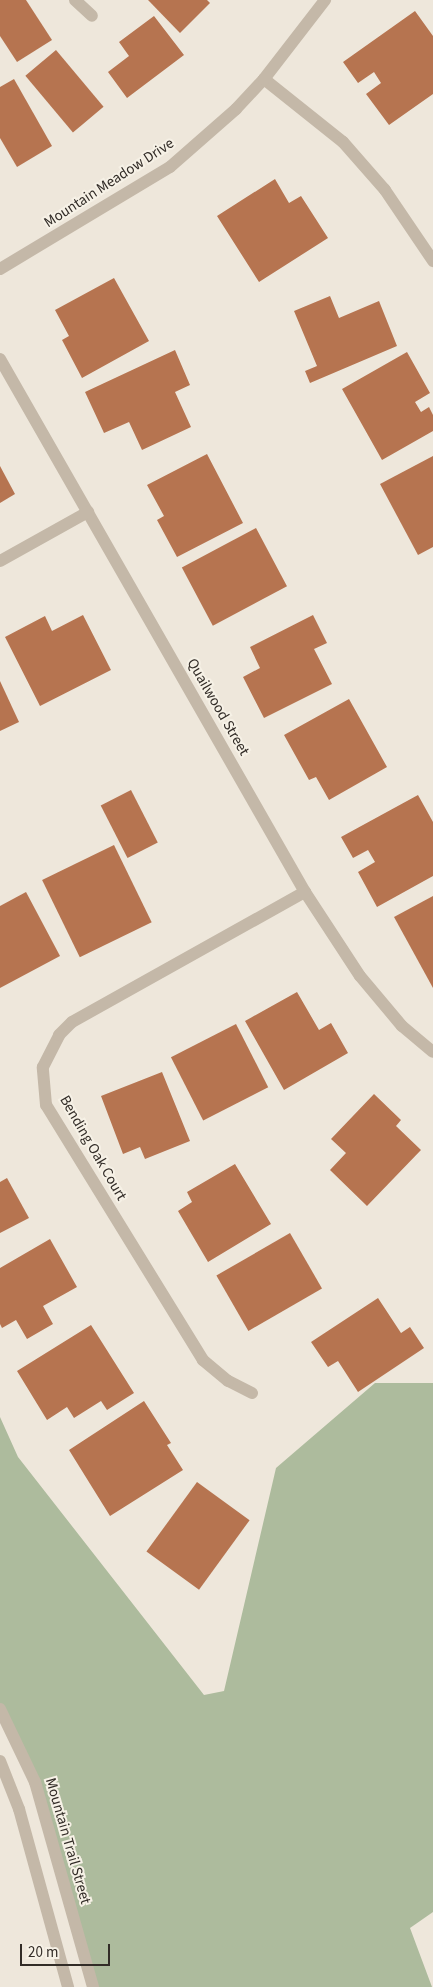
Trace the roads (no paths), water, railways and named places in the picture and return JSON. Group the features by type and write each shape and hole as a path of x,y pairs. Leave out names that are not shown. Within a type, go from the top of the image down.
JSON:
{"street":[{"path":"75,0 92,16"},
{"name":"Mountain Meadow Drive","path":"0,268 170,167 229,115 264,79 325,0"},
{"path":"264,79 343,142 385,190 433,261"},
{"name":"Quailwood Street","path":"0,359 305,892 360,976 402,1026 433,1052"},
{"path":"0,561 88,512"},
{"name":"Bending Oak Court","path":"252,1393 210,1369 198,1352 46,1105 43,1067 59,1035 72,1022 305,892"},
{"name":"Mountain Trail Street","path":"0,1709 35,1782 94,1987"},
{"path":"0,1760 3,1778 19,1809 68,1987"}]}
